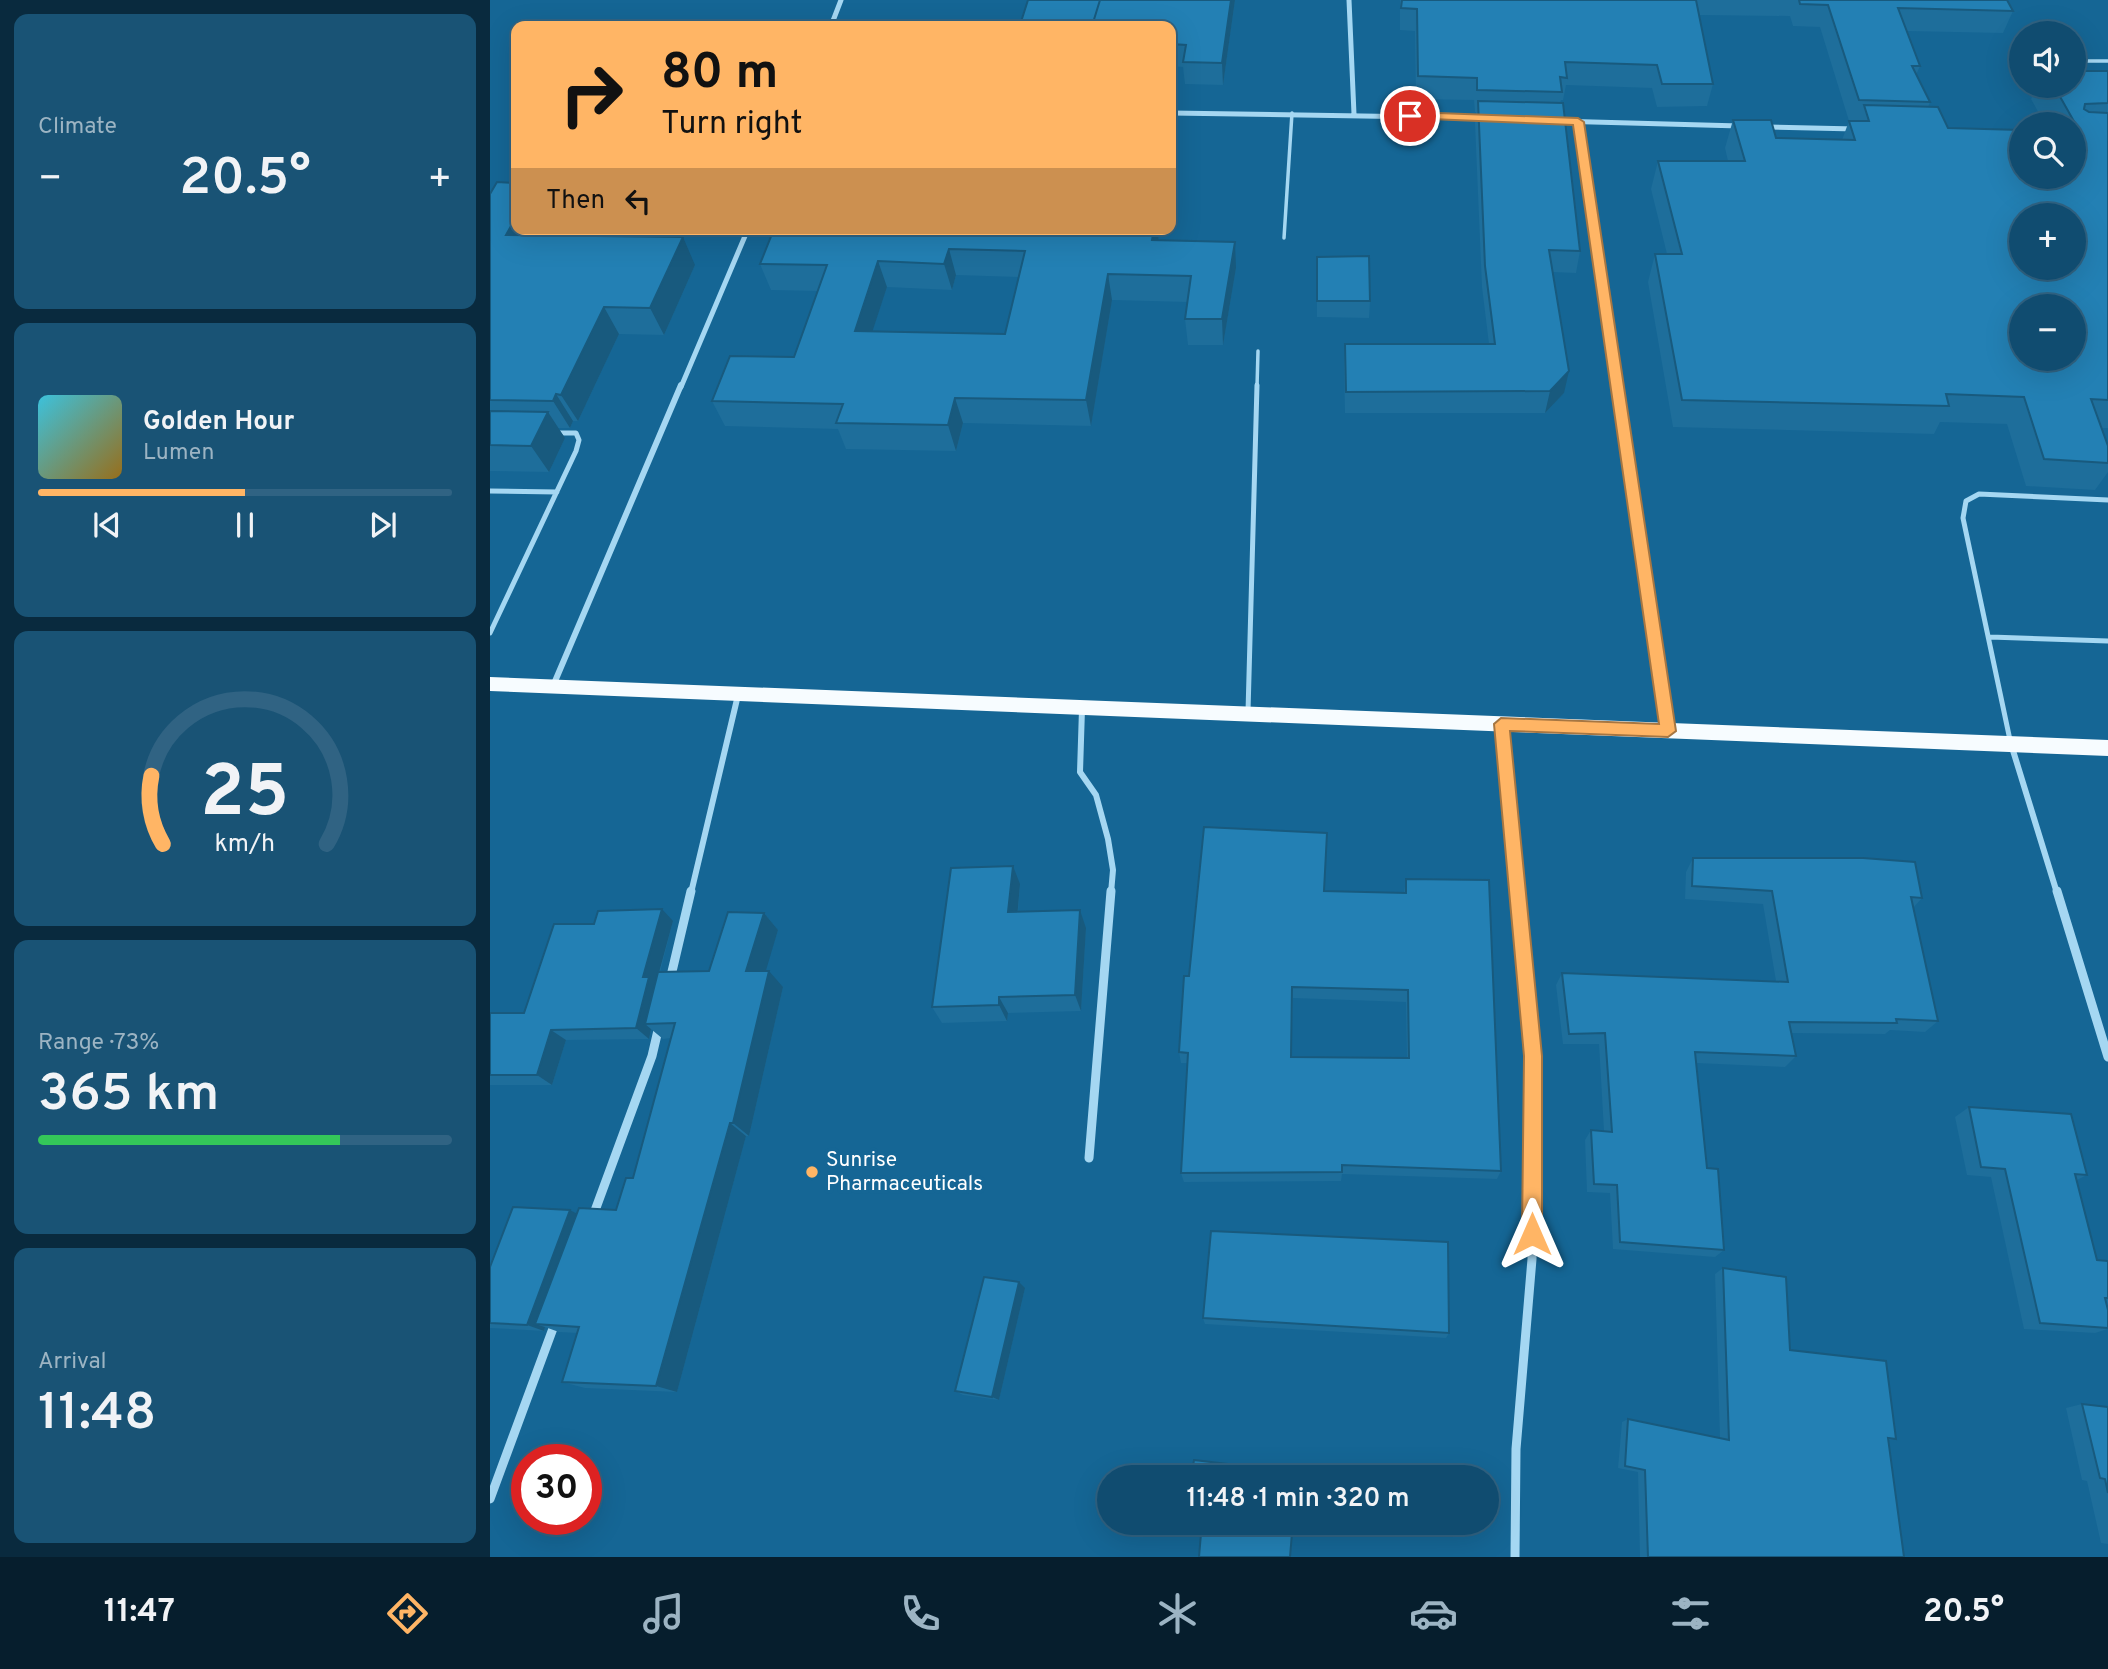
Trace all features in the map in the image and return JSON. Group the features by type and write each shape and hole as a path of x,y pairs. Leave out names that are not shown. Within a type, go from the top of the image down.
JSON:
{"highway":[{"path":"490,684 2108,748"}],"street":[{"path":"833,21 841,0"},
{"path":"1349,0 1354,114"},
{"path":"1176,113 1354,114 1494,119"},
{"path":"1550,121 1744,126"},
{"path":"1578,122 1668,731"},
{"path":"1758,126 1869,129"},
{"path":"552,687 745,235"},
{"path":"668,989 738,695"},
{"path":"1082,709 1080,772 1096,795 1113,870 1089,1158"},
{"path":"1501,724 1533,1056 1532,1259 1516,1449 1515,1557"},
{"path":"2011,743 2108,1057"},
{"path":"590,1226 652,1056 661,1016"},
{"path":"490,1499 557,1317"}],"lane":[{"path":"2086,61 2108,61"},
{"path":"1284,238 1292,113"},
{"path":"1248,715 1258,351"},
{"path":"490,633 579,440 576,433 551,433"},
{"path":"490,491 557,492"},
{"path":"2011,743 1963,518 1966,501 1979,494 2108,500"},
{"path":"1990,637 2108,641"}],"building":[{"path":"1028,0 1100,0 1094,21 1021,21"},
{"path":"1100,0 1231,0 1222,63 1183,62 1186,45 1176,44 1176,21 1094,21"},
{"path":"1402,0 1696,0 1713,84 1662,84 1657,65 1565,62 1567,78 1560,77 1562,92 1477,90 1477,78 1418,76 1417,9 1401,8"},
{"path":"1799,0 2007,0 2013,11 1898,8 1920,66 1912,66 1930,102 1859,100 1828,5 1800,4"},
{"path":"2086,71 2108,71 2108,103 2085,104 2084,109 2089,112 2108,113 2108,400 2091,399 2108,446 2108,463 2044,459 2024,397 1946,394 1949,406 1682,400 1655,254 1682,254 1658,161 1745,161 1733,120 1771,120 1776,138 1855,140 1849,121 1869,121 1864,105 1938,107 1948,128 2009,130 2009,189 2086,189 2086,112 2069,112 2061,98 2086,98"},
{"path":"1478,101 1563,103 1580,251 1549,250 1569,371 1550,391 1346,392 1345,344 1495,344 1485,266"},
{"path":"497,182 511,183 511,226 506,235 683,237 650,308 604,307 561,395 556,394 553,401 490,400 490,194"},
{"path":"772,235 1153,235 1152,240 1235,242 1222,319 1185,319 1191,276 1108,274 1086,400 955,398 948,425 836,423 843,404 712,401 730,356 794,357 827,265 760,264","holes":["949,249 1025,251 1005,334 855,331 878,261 944,264"]},
{"path":"1369,256 1370,301 1317,301 1317,257"},
{"path":"490,411 548,412 531,446 490,445"},
{"path":"1204,827 1327,833 1324,891 1406,893 1406,879 1489,880 1501,1171 1342,1165 1342,1172 1181,1173 1188,1053 1179,1052 1184,976 1189,976","holes":["1292,987 1408,990 1409,1058 1291,1057"]},
{"path":"1693,858 1863,858 1915,862 1922,898 1911,897 1938,1021 1896,1019 1897,1023 1789,1022 1796,1056 1695,1052 1707,1168 1718,1169 1724,1250 1620,1242 1617,1185 1594,1184 1591,1130 1612,1132 1605,1033 1569,1034 1562,973 1788,982 1772,891 1692,886"},
{"path":"1013,866 1008,912 1080,910 1075,995 999,997 999,1005 932,1007 951,868"},
{"path":"662,909 643,977 649,977 636,1028 551,1030 537,1075 490,1075 490,1013 524,1013 554,924 594,924 598,911"},
{"path":"728,912 764,913 746,971 769,971 733,1123 730,1123 656,1386 562,1382 579,1327 535,1324 579,1208 616,1210 626,1178 633,1178 675,1023 645,1024 658,972 709,971"},
{"path":"1969,1107 2071,1114 2087,1175 2075,1174 2097,1260 2108,1261 2108,1298 2105,1298 2108,1328 2040,1323 2005,1169 1981,1167"},
{"path":"513,1207 570,1210 527,1325 490,1323 490,1267"},
{"path":"1211,1231 1448,1242 1449,1333 1203,1318"},
{"path":"1723,1268 1786,1277 1790,1350 1886,1361 1896,1439 1888,1438 1904,1557 1648,1557 1645,1470 1625,1466 1628,1419 1729,1440"},
{"path":"984,1277 1019,1282 992,1397 955,1391"},
{"path":"2082,1404 2108,1407 2108,1493 2105,1479 2100,1478"},
{"path":"1194,1460 1236,1465 1193,1465"},
{"path":"1201,1535 1292,1535 1290,1557 1199,1557"}],"place":[{"name":"Sunrise Pharmaceuticals","path":"812,1172"}],"route":[{"path":"1410,116 1578,122 1668,731 1501,724 1533,1056 1532,1234"}]}
